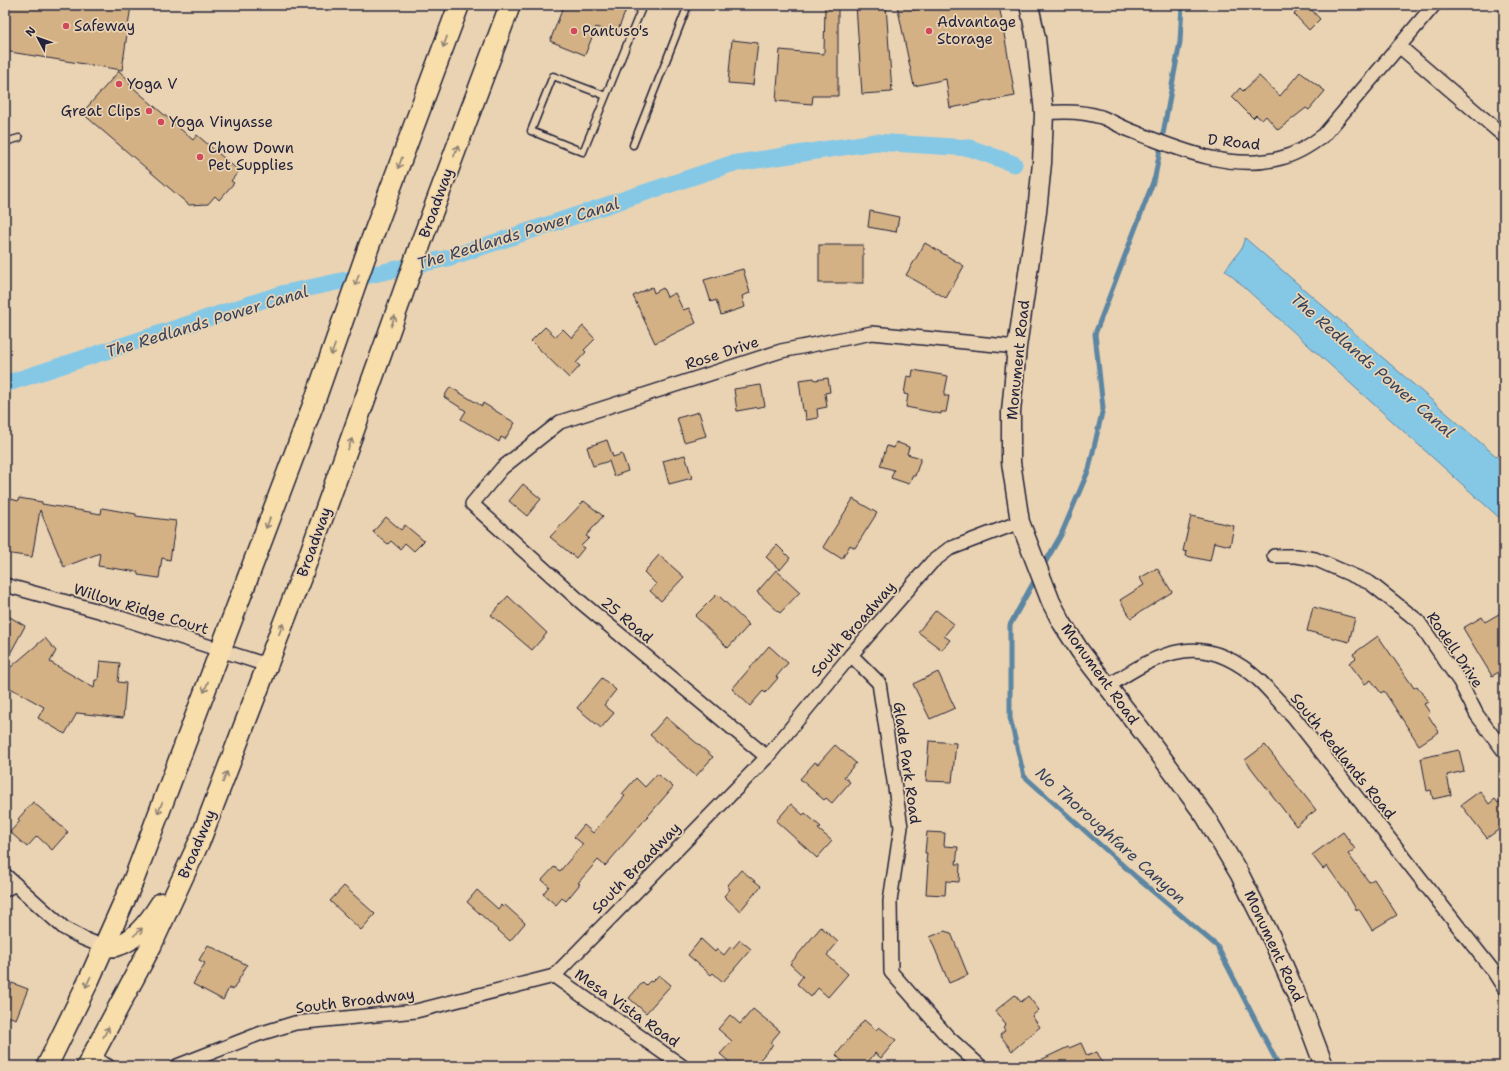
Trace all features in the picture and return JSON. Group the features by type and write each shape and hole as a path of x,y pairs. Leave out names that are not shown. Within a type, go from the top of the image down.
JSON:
{"main road":[{"path":"48,1066 134,879 316,397 369,246 459,5"},
{"path":"488,65 504,5"},
{"name":"Broadway","path":"95,1063 175,895 210,814 308,560 422,240 510,5"},
{"path":"488,65 519,5"},
{"name":"Monument Road","path":"1028,5 1036,38 1044,113 1042,163 1037,212 1017,347 1010,412 1011,462 1020,522 1051,602 1076,646 1149,740 1205,816 1240,875 1274,942 1324,1066"},
{"path":"104,947 118,946 142,929 152,917 170,888 210,814"}],"street":[{"name":"D Road","path":"1044,113 1062,111 1102,117 1129,130 1202,156 1237,162 1266,161 1282,158 1295,154 1324,135 1434,5"},
{"path":"1400,46 1504,136"},
{"name":"Rose Drive","path":"472,504 502,468 560,422 780,351 872,333 1017,347"},
{"name":"25 Road","path":"472,504 582,603 766,757"},
{"name":"South Broadway","path":"177,1066 259,1034 295,1023 416,1011 554,976 766,757 851,655 932,562 950,549 1020,522"},
{"name":"Rodell Drive","path":"1274,556 1296,556 1315,559 1370,583 1418,621 1460,682 1477,715 1504,751"},
{"name":"Willow Ridge Court","path":"5,585 99,611 267,665"},
{"name":"South Redlands Road","path":"1107,687 1156,658 1173,652 1189,649 1211,652 1235,662 1259,681 1293,716 1484,960 1504,988"},
{"name":"Glade Park Road","path":"851,655 879,683 901,827 890,901 891,972 948,1037 980,1066"},
{"path":"5,875 10,887 64,928 82,938 104,947"},
{"name":"Mesa Vista Road","path":"554,976 682,1066"}],"lane":[{"path":"606,96 554,76 531,131 583,152 606,96 643,5"},
{"path":"633,145 688,5"},
{"path":"5,142 19,138"}],"water":[{"path":"1245,238 1504,463 1504,522 1225,270 1241,249"}],"building":[{"name":"Safeway","path":"5,5 131,5 122,70 10,52 5,48"},
{"name":"Pantuso's","path":"564,5 628,5 616,35 596,27 585,55 550,41"},
{"path":"825,5 838,5 838,96 813,96 812,104 776,101 780,50 824,54"},
{"path":"856,5 886,5 892,92 862,94"},
{"path":"897,5 912,5 913,10 942,5 999,5 1015,96 950,108 946,79 914,86"},
{"path":"1304,5 1307,5 1320,19 1309,30 1294,14"},
{"path":"732,40 758,43 753,85 728,83"},
{"path":"119,71 131,82 129,84 193,140 197,135 239,171 231,181 234,183 219,200 215,196 208,204 189,205 82,113"},
{"path":"1300,72 1325,91 1309,110 1306,108 1278,130 1266,116 1262,120 1256,115 1253,118 1232,97 1240,88 1243,91 1259,76 1280,96"},
{"path":"870,211 899,217 896,232 868,227"},
{"path":"925,243 964,266 946,298 906,275"},
{"path":"819,245 863,245 863,283 819,283"},
{"path":"743,269 750,293 742,296 745,307 721,315 716,300 711,302 704,280"},
{"path":"652,287 654,293 663,288 667,297 675,293 683,310 689,308 696,323 655,343 633,296"},
{"path":"583,326 595,339 584,350 586,352 576,363 580,366 569,378 531,341 545,327 556,337 563,329 572,338"},
{"path":"913,370 948,376 944,396 949,396 946,412 941,412 941,414 906,407 908,395 904,394 907,376 912,377"},
{"path":"814,378 815,380 828,378 830,392 825,393 827,407 817,409 818,418 806,420 805,410 803,411 799,380"},
{"path":"761,385 765,406 737,411 734,389"},
{"path":"450,387 482,406 483,403 515,423 505,439 501,437 499,442 461,419 466,411 444,397"},
{"path":"699,412 706,436 684,442 677,418"},
{"path":"607,440 613,457 622,454 628,471 614,476 609,461 593,466 587,447"},
{"path":"896,442 909,447 907,454 921,458 915,476 912,476 909,484 891,478 894,470 880,466 887,446 894,448"},
{"path":"685,455 692,478 669,484 663,461"},
{"path":"523,484 541,499 527,516 509,501"},
{"path":"5,497 18,501 19,498 42,502 42,504 101,514 102,508 136,514 136,516 176,521 170,560 162,558 159,578 138,575 138,572 98,566 100,553 64,567 40,510 32,557 5,553"},
{"path":"853,499 877,513 855,548 850,545 842,559 823,547"},
{"path":"584,501 603,516 586,536 589,538 581,546 584,548 576,558 550,537"},
{"path":"1191,516 1234,526 1230,546 1214,542 1210,561 1186,556 1187,552 1183,551"},
{"path":"386,517 401,530 405,525 424,541 414,551 405,543 400,549 391,541 388,544 373,532"},
{"path":"777,545 790,558 780,570 766,557"},
{"path":"659,555 684,577 661,601 650,591 656,584 644,572"},
{"path":"1157,568 1172,592 1131,618 1120,600 1144,585 1140,578"},
{"path":"776,570 800,592 780,613 757,592"},
{"path":"717,594 749,625 728,648 695,616"},
{"path":"508,596 547,633 532,650 491,615"},
{"path":"1313,607 1355,618 1349,642 1307,631"},
{"path":"936,610 954,624 944,636 950,640 942,650 918,632"},
{"path":"1504,611 1504,669 1492,676 1463,628 1482,617 1485,622"},
{"path":"5,614 25,626 5,663"},
{"path":"1378,636 1414,688 1417,686 1428,702 1424,704 1430,713 1428,715 1439,732 1419,745 1384,691 1381,693 1371,680 1365,684 1349,663 1356,658 1353,654"},
{"path":"45,638 56,651 50,662 94,688 95,680 98,680 100,661 120,663 118,682 126,683 123,718 77,713 65,734 38,718 44,707 5,685 5,672"},
{"path":"769,646 788,663 765,693 763,691 750,706 732,689"},
{"path":"938,672 955,708 930,719 913,684"},
{"path":"602,678 616,690 604,705 614,713 601,728 577,708"},
{"path":"666,717 713,757 696,776 650,735"},
{"path":"929,741 956,743 952,782 926,781"},
{"path":"835,745 856,763 844,777 850,782 832,803 826,798 824,800 800,779 815,762 818,764"},
{"path":"1265,745 1316,810 1296,826 1245,760"},
{"path":"1459,750 1464,771 1447,775 1451,795 1433,799 1431,790 1427,791 1421,758"},
{"path":"657,774 673,787 605,866 598,860 578,883 580,884 566,901 562,898 556,905 543,894 549,886 542,880 554,867 560,871 583,844 574,837 584,825 593,833 625,796 622,794 636,778 645,787"},
{"path":"1480,791 1489,804 1495,799 1498,803 1504,799 1504,826 1487,838 1461,805"},
{"path":"33,802 68,832 52,850 37,836 27,847 10,832 20,821 18,819"},
{"path":"791,804 803,815 805,813 821,827 818,829 832,841 817,858 776,821"},
{"path":"927,832 945,833 944,846 958,847 956,864 960,864 959,882 946,881 945,895 926,894 928,863 926,863 927,853 925,853"},
{"path":"1343,832 1355,849 1348,854 1369,882 1374,879 1397,915 1372,930 1359,909 1357,911 1327,866 1323,869 1312,855"},
{"path":"741,870 761,886 740,911 724,896 730,889 727,886"},
{"path":"344,886 375,914 361,930 330,901"},
{"path":"477,890 498,909 501,905 503,907 505,905 525,923 510,941 467,902"},
{"path":"821,927 838,942 827,955 848,974 828,997 818,988 811,997 797,984 803,976 790,964"},
{"path":"944,931 951,933 968,975 949,983 930,937"},
{"path":"701,939 715,952 717,949 724,955 731,946 733,948 740,940 751,949 723,982 713,973 711,975 688,955"},
{"path":"208,945 247,965 233,990 229,988 223,1000 193,984 205,963 199,960"},
{"path":"659,975 671,985 646,1013 629,998 643,982 646,985 650,981 652,982"},
{"path":"12,983 28,989 16,1019 5,1015 5,990 9,991"},
{"path":"1015,995 1021,1002 1028,996 1039,1010 1032,1016 1040,1027 1012,1051 1000,1035 1005,1031 1003,1028 1006,1025 995,1011"},
{"path":"753,1009 780,1031 770,1043 773,1045 754,1066 734,1066 720,1054 732,1041 718,1029 730,1015 740,1024"},
{"path":"864,1020 876,1030 879,1027 896,1040 881,1058 875,1053 865,1066 847,1066 836,1055"},
{"path":"1081,1043 1087,1056 1097,1052 1104,1066 1028,1066 1068,1047 1069,1048"}],"waterway":[{"name":"No Thoroughfare Canyon","path":"1042,568 1061,535 1089,469 1103,408 1095,334 1155,177 1180,42 1182,5"},
{"name":"The Redlands Power Canal","path":"5,384 281,294 448,258 731,164 875,142 970,148 1014,164"},
{"name":"No Thoroughfare Canyon","path":"1037,576 1010,625 1010,718 1024,776 1136,877 1217,946 1279,1066"}],"place":[{"name":"Safeway","path":"66,26"},
{"name":"Pantuso's","path":"574,31"},
{"name":"Advantage Storage","path":"929,31"},
{"name":"Yoga V","path":"119,84"},
{"name":"Great Clips","path":"149,111"},
{"name":"Yoga Vinyasse","path":"161,122"},
{"name":"Chow Down Pet Supplies","path":"200,157"}]}
